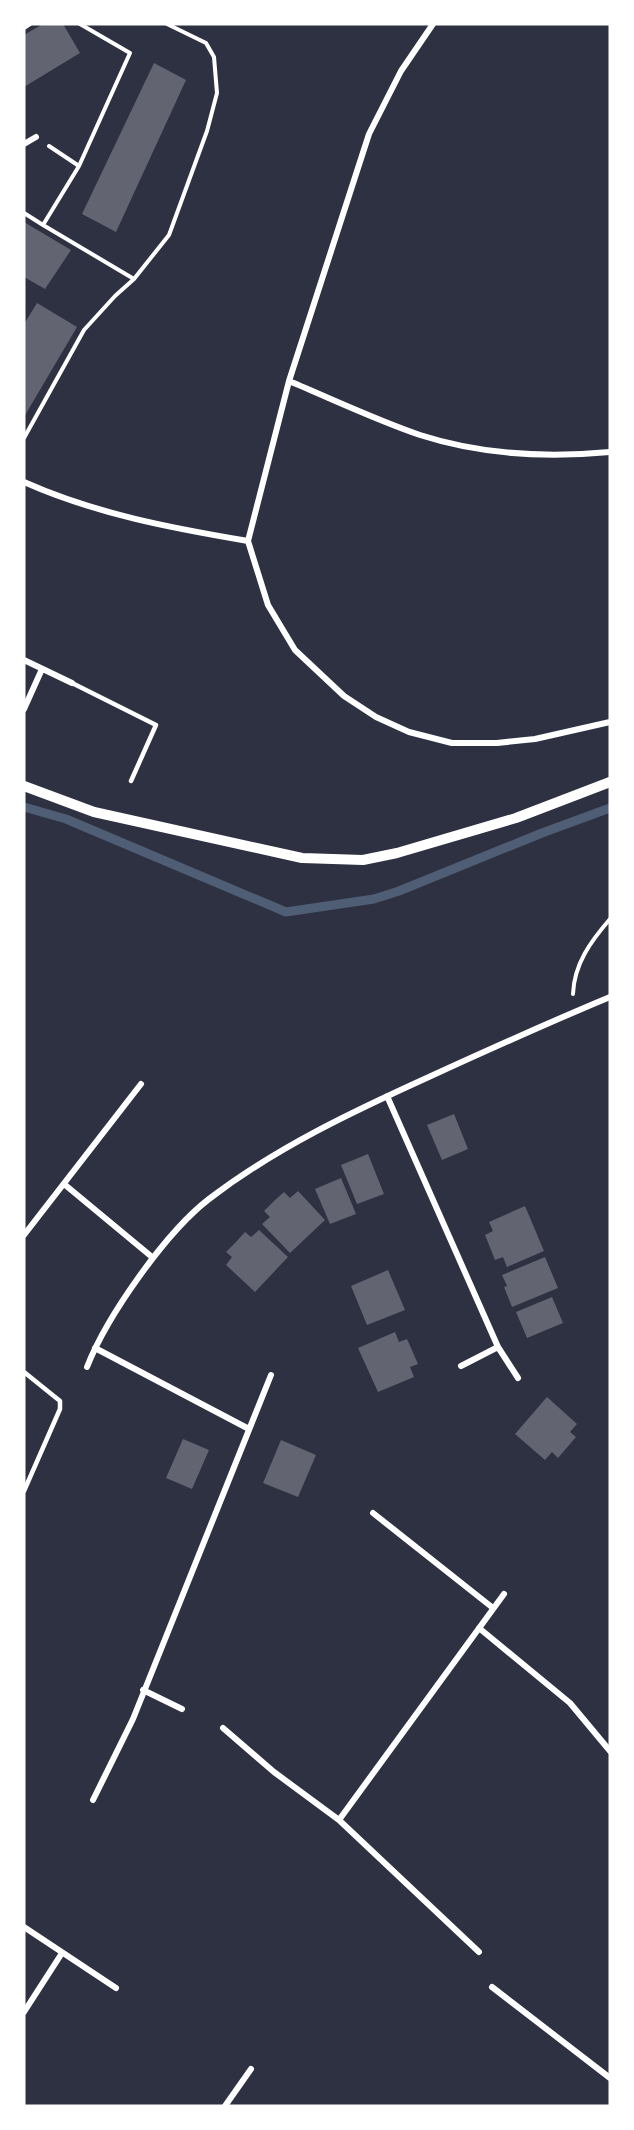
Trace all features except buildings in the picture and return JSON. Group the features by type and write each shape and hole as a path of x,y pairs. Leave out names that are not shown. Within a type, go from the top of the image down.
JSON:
{"street":[{"path":"433,24 401,71 369,134 289,381 248,541 268,605 295,650 344,696 376,717 409,732 452,743 497,743 535,739 610,722"},
{"path":"24,144 36,137"},
{"path":"289,381 421,435 493,452 557,457 610,452"},
{"path":"24,482 103,512 248,541"},
{"path":"24,660 72,683"},
{"path":"24,709 42,669"},
{"path":"24,786 94,812 302,858 363,860 397,853 516,818 610,782"},
{"path":"87,1367 95,1348 152,1257 207,1200 291,1143 387,1096 610,997"},
{"path":"24,1235 141,1084"},
{"path":"387,1096 498,1347 518,1378"},
{"path":"64,1184 152,1257"},
{"path":"461,1366 498,1347"},
{"path":"95,1348 249,1429"},
{"path":"93,1800 133,1719 271,1375"},
{"path":"373,1513 493,1608"},
{"path":"339,1820 504,1594"},
{"path":"478,1628 570,1703 610,1751"},
{"path":"143,1690 182,1709"},
{"path":"223,1728 274,1772 339,1820 479,1952"},
{"path":"24,1927 116,1988"},
{"path":"24,2012 62,1953"},
{"path":"492,1987 610,2078"},
{"path":"225,2106 251,2070"}],"lane":[{"path":"72,683 156,725 131,781"},
{"path":"24,1372 60,1401 60,1409 24,1491"}],"path":[{"path":"24,28 30,24"},
{"path":"43,225 80,166 130,53 80,24"},
{"path":"24,438 84,330 134,279 169,235 207,131 217,93 214,57 206,43 167,24"},
{"path":"36,137 80,166"},
{"path":"24,213 134,279"},
{"path":"573,1013 574,978 588,945 610,919"}],"waterway":[{"path":"24,807 66,819 286,912 374,899 399,891 610,808"}]}
